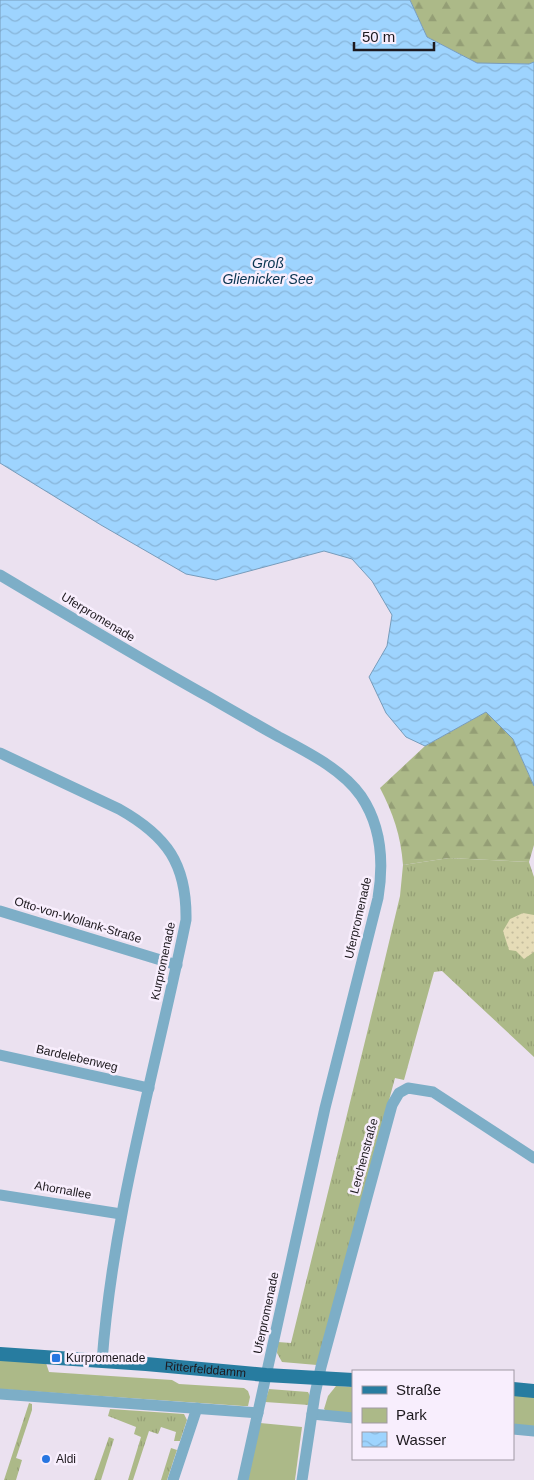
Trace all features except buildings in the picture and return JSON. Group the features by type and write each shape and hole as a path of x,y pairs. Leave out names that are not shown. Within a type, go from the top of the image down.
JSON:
{"main road":[{"name":"Ritterfelddamm","path":"0,1354 352,1380"},
{"path":"514,1389 534,1391"}],"street":[{"name":"Uferpromenade","path":"0,575 327,765 348,781 360,795 369,809 378,832 382,866 378,898 326,1108 243,1480"},
{"name":"Kurpromenade","path":"0,753 131,816 150,829 161,840 176,862 182,876 185,891 186,920 121,1214 106,1310 102,1362"},
{"name":"Otto-von-Wollank-Straße","path":"0,911 177,965"},
{"name":"Bardelebenweg","path":"0,1055 149,1088"},
{"name":"Lerchenstraße","path":"320,1378 321,1366 392,1105 399,1092 408,1088 432,1092 534,1158"},
{"name":"Ahornallee","path":"0,1195 121,1214"},
{"path":"302,1480 315,1394 320,1378"},
{"path":"0,1394 258,1413"},
{"path":"173,1480 196,1408"},
{"path":"312,1414 352,1418"},
{"path":"514,1429 534,1431"}],"green space":[{"path":"410,0 534,0 534,62 529,64 477,63 427,37"},
{"path":"486,712 513,739 534,786 534,845 529,862 449,858 403,865 396,825 380,788 425,746"},
{"path":"449,858 529,862 534,877 534,1057 442,971 434,972 404,1080 395,1078 318,1364 282,1362 277,1353 278,1342 291,1343 400,896 403,865"},
{"path":"0,1360 46,1363 49,1372 172,1380 179,1384 244,1388 248,1391 250,1397 248,1406 243,1406 0,1389"},
{"path":"336,1386 352,1387 352,1414 326,1411 324,1409 328,1396"},
{"path":"269,1389 308,1392 310,1396 309,1405 265,1402"},
{"path":"514,1395 534,1396 534,1426 514,1425"},
{"path":"29,1403 32,1404 32,1410 16,1458 22,1460 16,1480 4,1480"},
{"path":"110,1409 184,1414 187,1420 180,1441 174,1441 176,1432 161,1427 158,1434 149,1431 133,1480 128,1480 141,1437 134,1434 136,1427 108,1416"},
{"path":"260,1423 302,1427 295,1480 248,1480"},
{"path":"109,1437 114,1439 101,1480 94,1480"},
{"path":"171,1448 177,1450 167,1480 161,1480"}],"sand":[{"path":"523,913 534,915 534,952 524,959 516,951 509,950 503,931 510,919"}],"water":[{"name":"Groß Glienicker See","path":"0,0 410,0 427,37 477,63 529,64 534,62 534,786 513,739 486,712 425,746 406,737 386,713 369,677 387,646 392,615 372,581 352,559 324,551 216,580 186,574 0,463"}],"place":[{"name":"Kurpromenade","path":"56,1358"},
{"name":"Aldi","path":"46,1459"}]}
